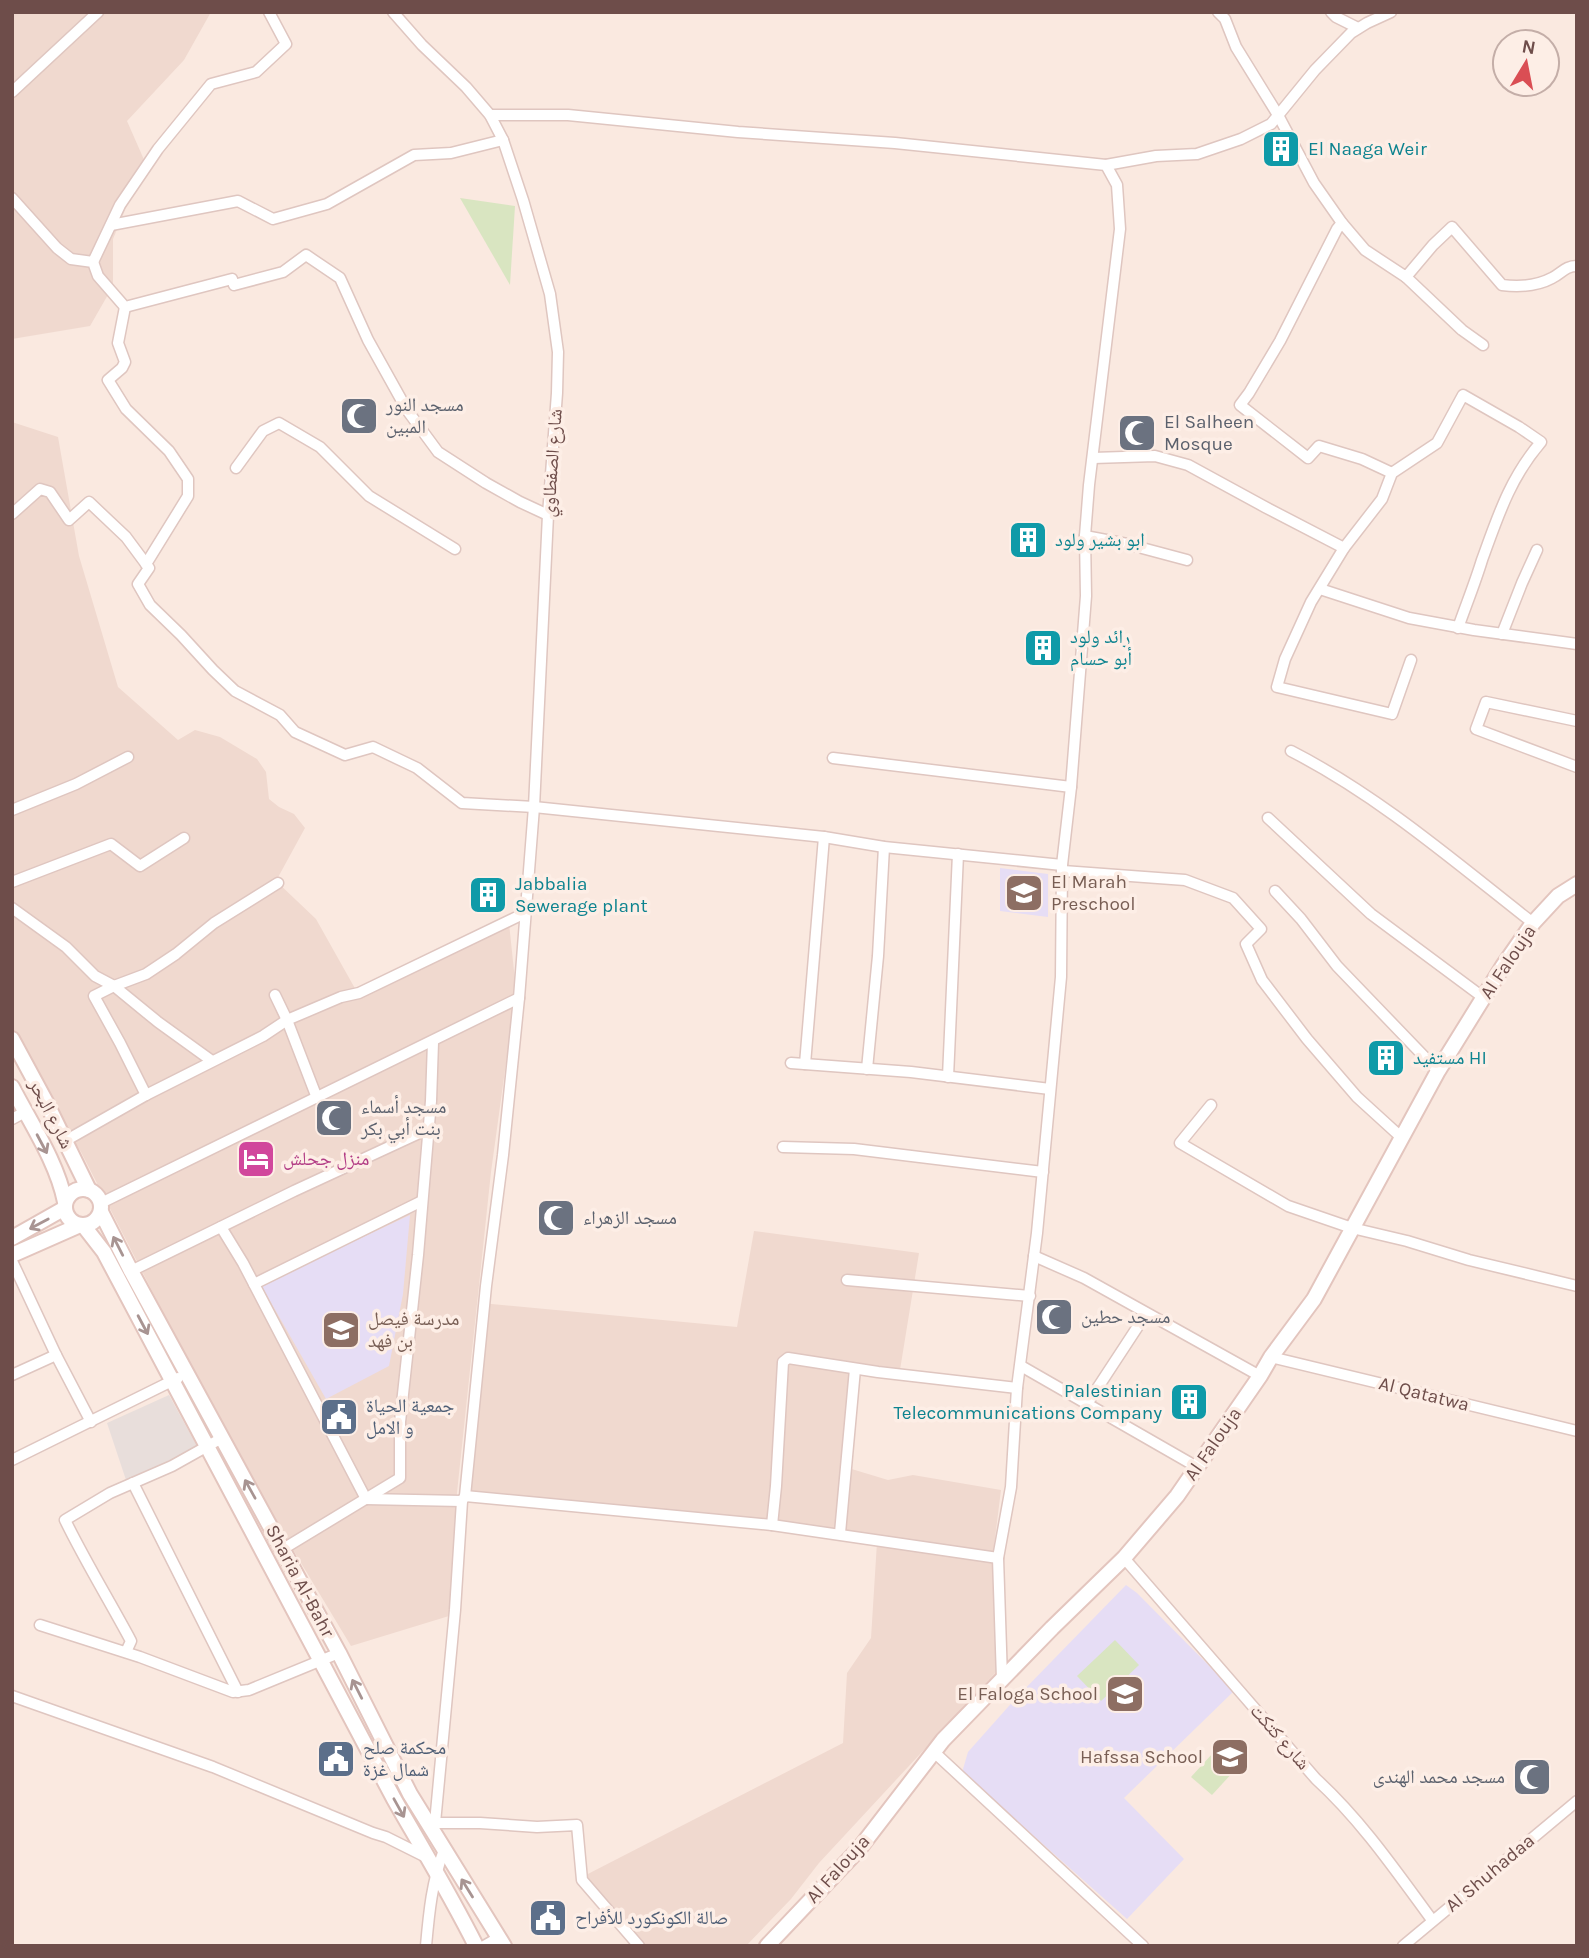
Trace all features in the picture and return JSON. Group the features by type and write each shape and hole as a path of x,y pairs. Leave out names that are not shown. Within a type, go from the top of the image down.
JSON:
{"main road":[{"name":"Al Falouja","path":"767,1946 859,1849 934,1752 1002,1679 1124,1558 1177,1496 1271,1357 1314,1299 1438,1071 1503,966 1533,923 1558,896 1577,884"},
{"name":"شارع البحر","path":"12,1039 89,1190"},
{"name":"شارع البحر","path":"12,1087 19,1115 62,1185 65,1205"},
{"path":"12,1238 65,1205 77,1190 89,1190 99,1197 101,1207 97,1220 92,1224 81,1225 12,1255"},
{"path":"65,1205 69,1219 81,1225"},
{"name":"Sharia Al-Bahr","path":"101,1207 131,1270 339,1653 410,1794 432,1824 444,1850 501,1942"},
{"name":"Sharia Al-Bahr","path":"81,1225 104,1252 476,1946"}],"street":[{"path":"12,92 98,12"},
{"path":"125,307 98,276 93,262 120,205 158,149 211,84 256,72 286,44 269,12"},
{"name":"شارع الصفطاوي","path":"393,12 422,45 466,87 490,115 503,140 550,294 558,352 534,807 519,998 486,1286 432,1824"},
{"path":"1218,12 1225,19 1236,47 1278,114 1314,183 1342,223 1365,250 1406,277 1462,330 1483,345"},
{"path":"1331,12 1358,28"},
{"path":"490,115 568,115 1106,165 1156,156 1197,154 1241,139 1271,124 1315,70 1351,33 1391,12"},
{"path":"111,225 238,201 274,219 327,204 414,155 451,153 503,140"},
{"path":"1002,1679 998,1558 1011,1487 1017,1388 1030,1296 1061,977 1063,868 1086,596 1089,485 1120,229 1117,185 1106,165"},
{"path":"12,198 57,248 71,259 93,262"},
{"path":"1342,223 1280,341 1250,393 1240,405 1308,458 1319,446 1362,459 1392,473"},
{"path":"1406,277 1452,227 1502,285 1518,287 1552,278 1568,266 1577,266"},
{"path":"125,307 232,279 234,285 283,272 306,256 340,278 368,340 407,410 438,452 509,496 548,515"},
{"path":"125,307 118,343 125,362 108,380 125,409 169,451 188,479 188,496 146,564"},
{"path":"1411,660 1392,714 1277,687 1285,659 1311,602 1344,548 1382,499 1392,473 1437,443 1463,395 1541,442 1528,456 1509,489 1458,628"},
{"path":"236,468 263,431 279,423 320,447 369,496 455,549"},
{"path":"1093,458 1155,456 1188,465 1344,548"},
{"path":"12,514 40,489 50,492 69,520 89,502 126,537 149,568 138,584 150,606 235,691 279,716 295,732 345,755 373,747 417,768 462,803 534,807 824,837 884,847 1185,880 1233,898 1261,929 1246,944 1262,980 1307,1039 1357,1097 1402,1138"},
{"path":"1086,536 1186,560"},
{"path":"1502,634 1537,550"},
{"path":"1320,589 1409,618 1458,628 1577,644"},
{"path":"1577,721 1486,702 1476,729 1577,767"},
{"path":"1291,751 1322,766 1363,793 1533,923"},
{"path":"12,810 76,784 128,757"},
{"path":"833,758 1071,787"},
{"path":"1268,818 1371,914 1484,998"},
{"path":"805,1064 824,837"},
{"path":"12,882 111,844 140,866 184,838"},
{"path":"867,1069 878,956 884,847"},
{"path":"948,1077 958,854"},
{"path":"146,1095 94,996 114,985 146,974 214,923 278,883"},
{"path":"1275,891 1338,966 1438,1071"},
{"path":"12,908 66,947 95,975 114,985 158,1023 212,1061"},
{"path":"65,1141 146,1095 263,1036 287,1020 341,997 359,993 524,914"},
{"path":"275,995 317,1098"},
{"path":"101,1207 519,998"},
{"path":"283,1549 400,1478 400,1422 417,1266 433,1042"},
{"path":"791,1063 1050,1089"},
{"path":"1211,1105 1180,1143 1288,1206 1352,1228 1575,1283"},
{"path":"131,1270 428,1129"},
{"path":"783,1147 854,1149 1042,1172"},
{"path":"254,1284 422,1201"},
{"path":"220,1227 254,1284 366,1499"},
{"path":"1034,1256 1084,1278 1260,1376"},
{"path":"12,1261 91,1422"},
{"path":"848,1280 1030,1296"},
{"path":"1087,1404 1146,1314"},
{"path":"12,1375 56,1355"},
{"name":"Al Qatatwa","path":"1271,1357 1577,1431"},
{"path":"772,1525 783,1362 788,1358 1017,1388"},
{"path":"1021,1366 1197,1467"},
{"path":"840,1534 855,1368"},
{"path":"12,1460 187,1374"},
{"path":"126,1652 131,1640 65,1520 110,1493 172,1466 222,1438"},
{"path":"133,1483 238,1692"},
{"path":"366,1499 464,1499 772,1525 998,1558"},
{"name":"شارع كتكت","path":"1124,1558 1316,1779 1339,1799 1387,1858 1432,1920"},
{"path":"40,1625 126,1652 233,1692 249,1690 339,1653"},
{"path":"12,1696 214,1767 386,1837 426,1857"},
{"path":"934,1752 1143,1946"},
{"name":"Al Shuhadaa","path":"1403,1946 1577,1801"},
{"path":"432,1824 480,1823 537,1827 577,1825 582,1880 639,1946"},
{"path":"426,1946 430,1898 435,1873 444,1850"},
{"path":"484,1946 501,1942"}],"shaded area":[{"path":"12,12 211,12 184,60 127,121 145,162 113,239 113,286 90,326 12,339"},
{"path":"12,422 58,437 79,556 118,687 178,740 195,730 220,737 257,759 266,772 269,799 294,814 305,828 276,881 316,919 357,992 509,923 516,990 491,1172 456,1502 449,1616 351,1646 236,1455 81,1152 12,1041"},
{"name":"El Marah Preschool","path":"1000,868 1048,874 1048,917 1000,911"},
{"name":"مدرسة فيصل بن فهد","path":"410,1215 403,1294 389,1366 326,1399 261,1285"},
{"path":"754,1231 919,1253 900,1370 855,1363 845,1467 888,1480 913,1475 1001,1490 993,1554 997,1671 746,1946 643,1946 582,1877 843,1743 847,1673 871,1638 877,1542 754,1522 460,1496 481,1303 737,1327"},
{"path":"169,1395 199,1450 127,1483 107,1423"},
{"path":"1126,1585 1234,1691 1124,1798 1184,1859 1127,1919 964,1774 963,1769 968,1752 1016,1698"}],"green space":[{"path":"460,198 515,206 510,285"},
{"path":"1115,1640 1139,1665 1101,1701 1077,1676"},
{"path":"1224,1741 1245,1759 1212,1795 1191,1777"}],"place":[{"name":"El Naaga Weir","path":"1281,149"},
{"name":"مسجد النور المبين","path":"359,416"},
{"name":"El Salheen Mosque","path":"1137,433"},
{"name":"ابو بشير ولود","path":"1028,540"},
{"name":"رائد ولود أبو حسام","path":"1043,648"},
{"name":"El Marah Preschool","path":"1024,893"},
{"name":"Jabbalia Sewerage plant","path":"488,895"},
{"name":"مستفيد HI","path":"1386,1058"},
{"name":"مسجد أسماء بنت أبي بكر","path":"334,1118"},
{"name":"منزل جحلش","path":"256,1159"},
{"name":"مسجد الزهراء","path":"556,1218"},
{"name":"مسجد حطين","path":"1054,1317"},
{"name":"مدرسة فيصل بن فهد","path":"341,1330"},
{"name":"Palestinian Telecommunications Company","path":"1189,1402"},
{"name":"جمعية الحياة و الامل","path":"339,1417"},
{"name":"El Faloga School","path":"1125,1694"},
{"name":"Hafssa School","path":"1230,1757"},
{"name":"محكمة صلح شمال غزة","path":"336,1759"},
{"name":"مسجد محمد الهندى","path":"1532,1777"},
{"name":"صالة الكونكورد للأفراح","path":"548,1918"}]}
